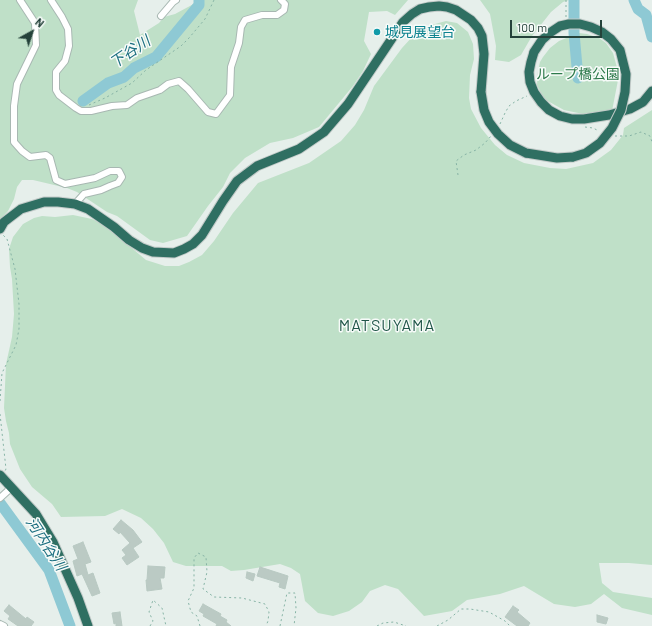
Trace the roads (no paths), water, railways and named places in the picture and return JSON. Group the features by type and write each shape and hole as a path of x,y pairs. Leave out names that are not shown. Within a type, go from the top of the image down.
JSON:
{"highway":[{"path":"0,231 4,222 21,209 31,205 44,202 75,204 100,216 129,240 142,248 153,252 174,253 184,250 202,235 237,181 257,166 299,149 324,132 348,104 394,33 403,22 420,9 439,6 447,7 460,12 471,20 478,28 482,36 484,54 481,92 484,110 489,122 498,134 510,145 526,153 556,158 573,157 586,153 600,143 612,128 620,110 625,92 626,74 620,50 611,38 591,27 580,24 560,26 542,40 534,52 529,72 530,82 534,92 541,102 550,110 560,116 572,119 584,119 610,115 630,110 644,102 652,91"},
{"path":"0,476 36,514 53,542 78,598 88,626"}],"street":[{"path":"20,0 35,23 36,45 17,84 14,106 14,142 30,157 46,155 50,158 56,180 65,184 95,178 110,171 119,171 122,177 118,183 101,190 84,194 75,204"},
{"path":"51,0 68,29 70,46 65,61 56,72 56,90 59,96 82,111 91,111 112,106 127,105 137,98 160,90 168,84 178,80 208,112 216,114 230,95 231,67 239,43 241,27 245,20 262,15 277,15 284,10 285,4 282,0"},
{"path":"161,16 176,0"},
{"path":"1,498 11,488"},
{"path":"0,624 4,626"}],"waterway":[{"name":"下谷川","path":"83,101 108,83 124,77 134,68 156,57 199,5 199,0"},
{"path":"574,0 574,33 578,78"},
{"path":"634,0 638,9 646,15 652,37"},
{"name":"河内谷川","path":"0,503 49,570 70,626"}],"place":[{"name":"城見展望台","path":"377,32"}],"district":[{"name":"MATSUYAMA","path":"387,326"}],"park label":[{"name":"ループ橋公園","path":"578,74"}]}
